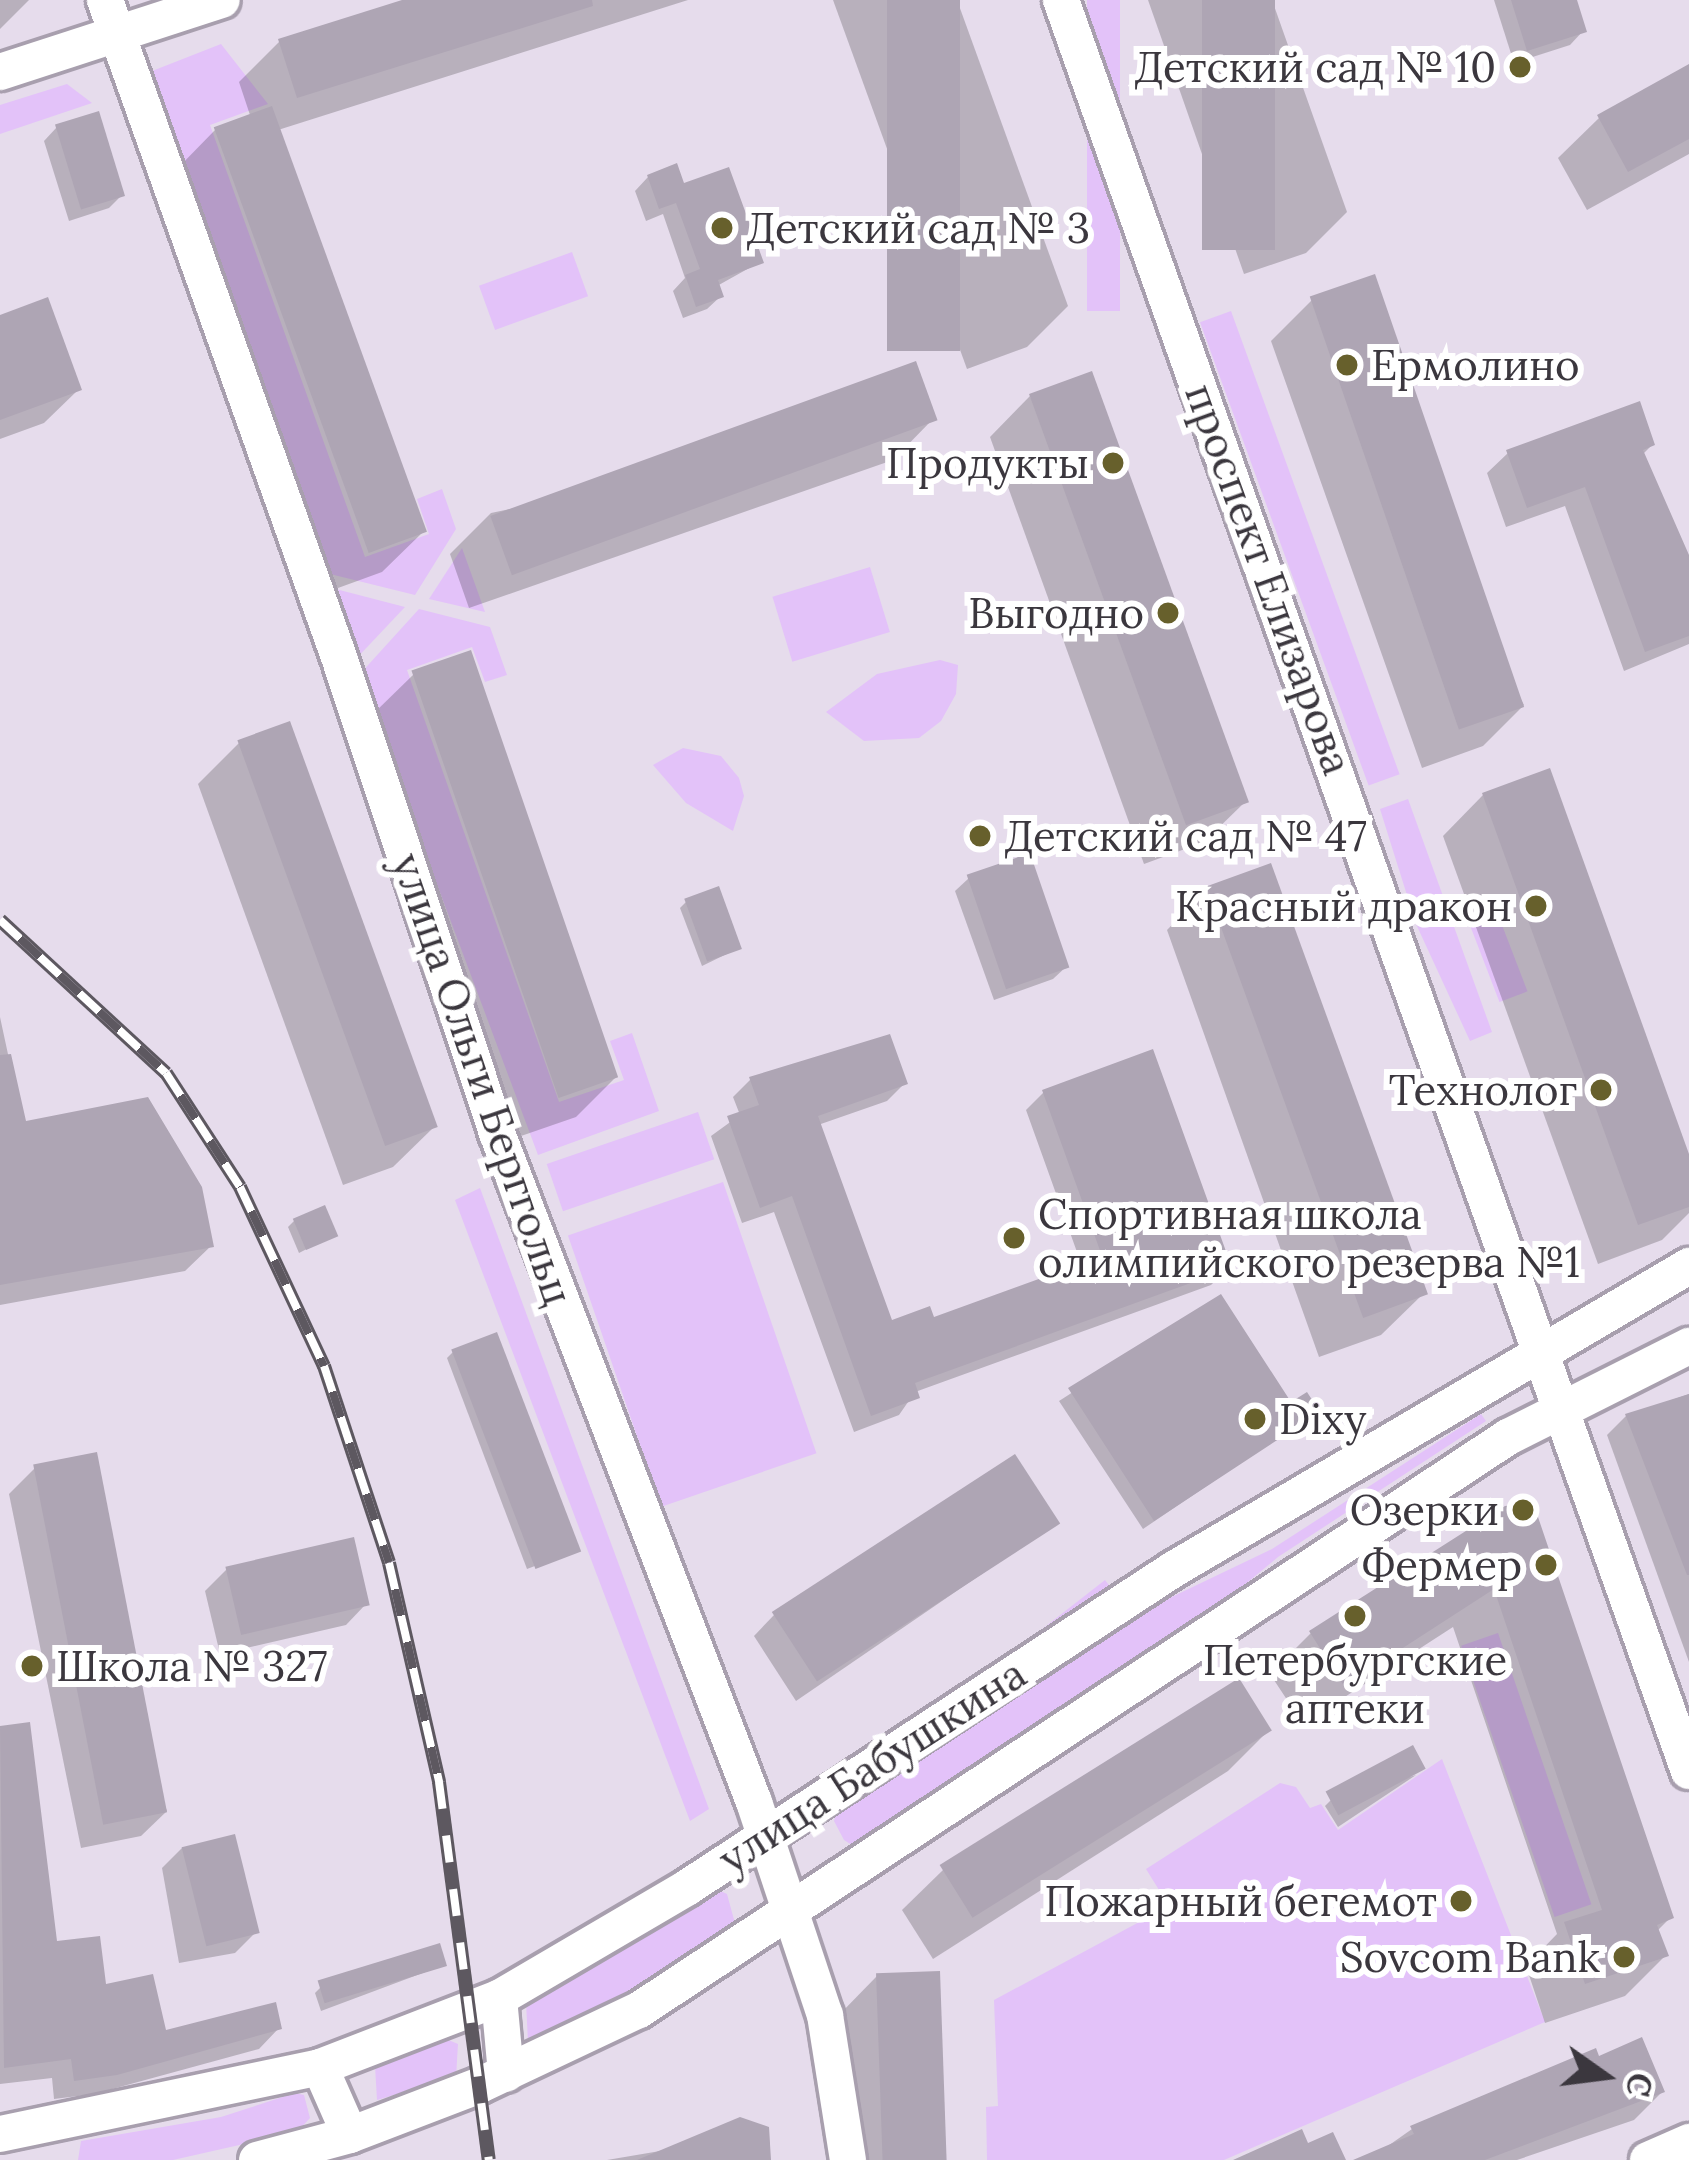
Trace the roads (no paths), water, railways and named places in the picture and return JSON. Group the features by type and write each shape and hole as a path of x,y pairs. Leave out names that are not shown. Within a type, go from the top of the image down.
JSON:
{"street":[{"path":"0,72 110,16 222,0"},
{"name":"проспект Елизарова","path":"1061,0 1689,1771"},
{"name":"улица Ольги Берггольц","path":"110,16 339,657 496,1133 792,1914 841,2082 848,2160"},
{"name":"улица Бабушкина","path":"0,2134 128,2113 320,2067 499,1998 765,1837 1174,1569 1542,1347 1689,1266"},
{"name":"улица Бабушкина","path":"256,2160 350,2135 506,2074 639,2010 792,1914 1508,1437 1689,1346"},
{"path":"499,1998 506,2074"},
{"path":"320,2067 350,2135"},
{"path":"1648,2160 1689,2142"}],"railway":[{"path":"0,920 166,1073 240,1187 324,1366 389,1563 439,1782 489,2160"}],"place":[{"name":"Детский сад № 10","path":"1520,67"},
{"name":"Детский сад № 3","path":"722,228"},
{"name":"Ермолино","path":"1347,365"},
{"name":"Продукты","path":"1113,463"},
{"name":"Выгодно","path":"1168,613"},
{"name":"Детский сад № 47","path":"980,836"},
{"name":"Красный дракон","path":"1536,906"},
{"name":"Технолог","path":"1601,1090"},
{"name":"Спортивная школа олимпийского резерва №1","path":"1014,1238"},
{"name":"Dixy","path":"1255,1419"},
{"name":"Озерки","path":"1523,1510"},
{"name":"Фермер","path":"1546,1565"},
{"name":"Петербургские аптеки","path":"1355,1616"},
{"name":"Школа № 327","path":"32,1666"},
{"name":"Пожарный бегемот","path":"1461,1901"},
{"name":"Sovcom Bank","path":"1624,1957"}]}
